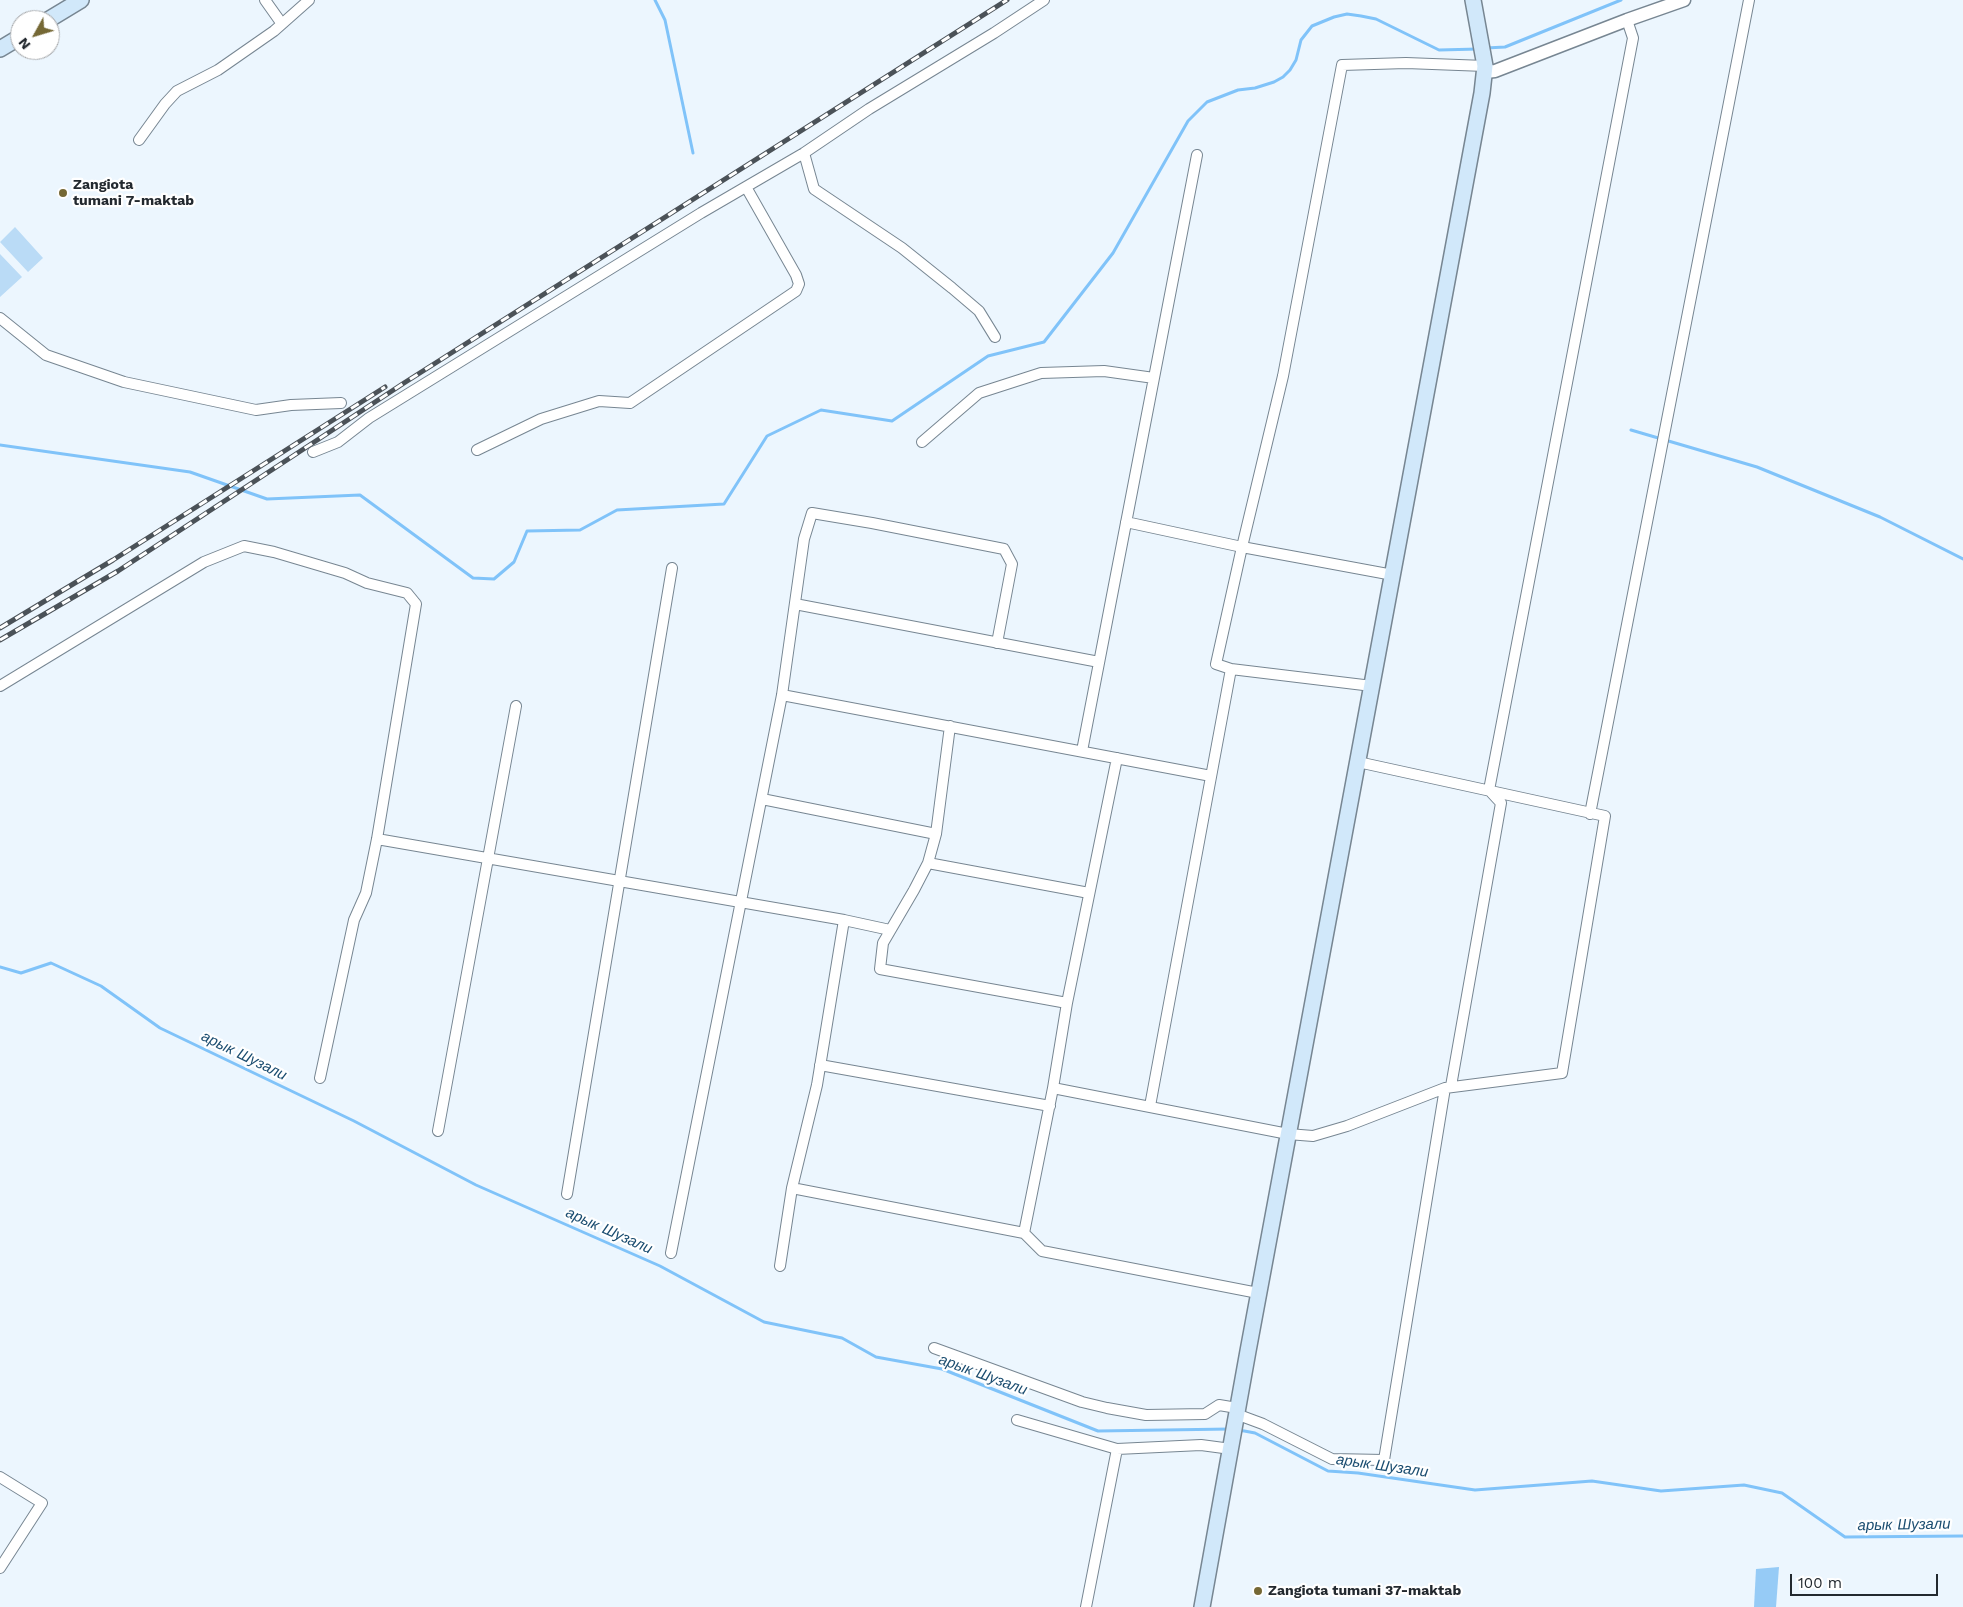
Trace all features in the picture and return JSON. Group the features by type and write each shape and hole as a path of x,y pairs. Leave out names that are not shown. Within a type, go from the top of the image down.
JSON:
{"main road":[{"path":"60,13 81,0"},
{"path":"1202,1607 1258,1294 1393,575 1485,69 1480,31 1473,0"}],"street":[{"path":"265,0 282,24"},
{"path":"139,140 165,104 177,91 218,70 282,24 309,0"},
{"path":"313,452 338,442 369,418 667,233 804,154 869,109 986,38 1044,0"},
{"path":"1372,686 1231,669 1216,664 1283,376 1342,65 1406,63 1495,71 1684,0"},
{"path":"1590,814 1749,0"},
{"path":"1489,790 1633,38 1627,20"},
{"path":"804,154 814,189 902,248 952,288 979,311 995,337"},
{"path":"1082,751 1197,155"},
{"path":"477,450 541,420 599,401 630,404 796,292 799,284 796,275 746,187"},
{"path":"0,318 46,355 124,382 256,410 291,405 341,403"},
{"path":"922,442 978,393 1041,373 1104,371 1154,378"},
{"path":"671,1253 782,695 804,539 812,513 872,522 1004,549 1012,564 997,643"},
{"path":"1126,522 1242,547 1393,575"},
{"path":"0,686 195,567 244,546 274,552 345,573 366,582 407,593 416,604 366,893 354,920 320,1078"},
{"path":"566,1194 672,568"},
{"path":"795,604 1100,662"},
{"path":"1150,1106 1231,669"},
{"path":"782,695 1211,776"},
{"path":"438,1131 516,706"},
{"path":"950,726 936,834 928,863 883,943 880,969 1067,1003"},
{"path":"1024,1233 1050,1106 1067,1003 1117,758"},
{"path":"1053,1088 1288,1134 1313,1136 1448,1087 1562,1073 1605,816 1358,762"},
{"path":"934,1348 1082,1402 1106,1408 1146,1415 1205,1414 1219,1405 1236,1414 1263,1424 1332,1459 1384,1460 1448,1087 1502,803 1489,790"},
{"path":"762,799 936,834"},
{"path":"376,839 741,904 844,920 890,930"},
{"path":"928,863 1090,893"},
{"path":"780,1266 792,1188 820,1064 844,920"},
{"path":"820,1064 1050,1106"},
{"path":"792,1188 1024,1233 1042,1251 1258,1294"},
{"path":"1016,1420 1117,1449 1231,1443"},
{"path":"1086,1607 1117,1449"},
{"path":"0,1477 42,1503 0,1568"}],"shaded area":[{"path":"15,227 43,258 28,272 0,242"},
{"path":"0,254 22,277 0,297"},
{"path":"1779,1567 1776,1607 1754,1607 1756,1569"}],"waterway":[{"path":"655,0 665,20 693,153"},
{"path":"1486,48 1505,47 1621,0"},
{"path":"0,445 190,472 267,499 360,495 473,578 494,579 514,562 527,531 580,530 617,510 724,504 767,436 821,410 892,421 988,356 1044,342 1113,253 1188,121 1207,102 1238,90 1255,88 1274,82 1283,77 1296,60 1301,40 1312,26 1347,14 1376,19 1439,50 1478,49"},
{"path":"1631,430 1757,467 1880,517 1963,559"},
{"name":"арык Шузали","path":"0,967 21,973 51,963 101,986 160,1028 354,1121 476,1185 660,1266 764,1322 842,1338 876,1357 942,1369 1098,1431 1230,1429"},
{"name":"арык Шузали","path":"1239,1430 1255,1433 1328,1471 1358,1473 1475,1490 1592,1481 1661,1491 1744,1485 1782,1493 1845,1537 1963,1536"}],"railway":[{"path":"0,640 118,571 404,383 1007,0"},
{"path":"0,628 113,560 385,387"}],"place":[{"name":"Zangiota tumani 7-maktab","path":"63,193"},
{"name":"Zangiota tumani 37-maktab","path":"1258,1591"}]}
